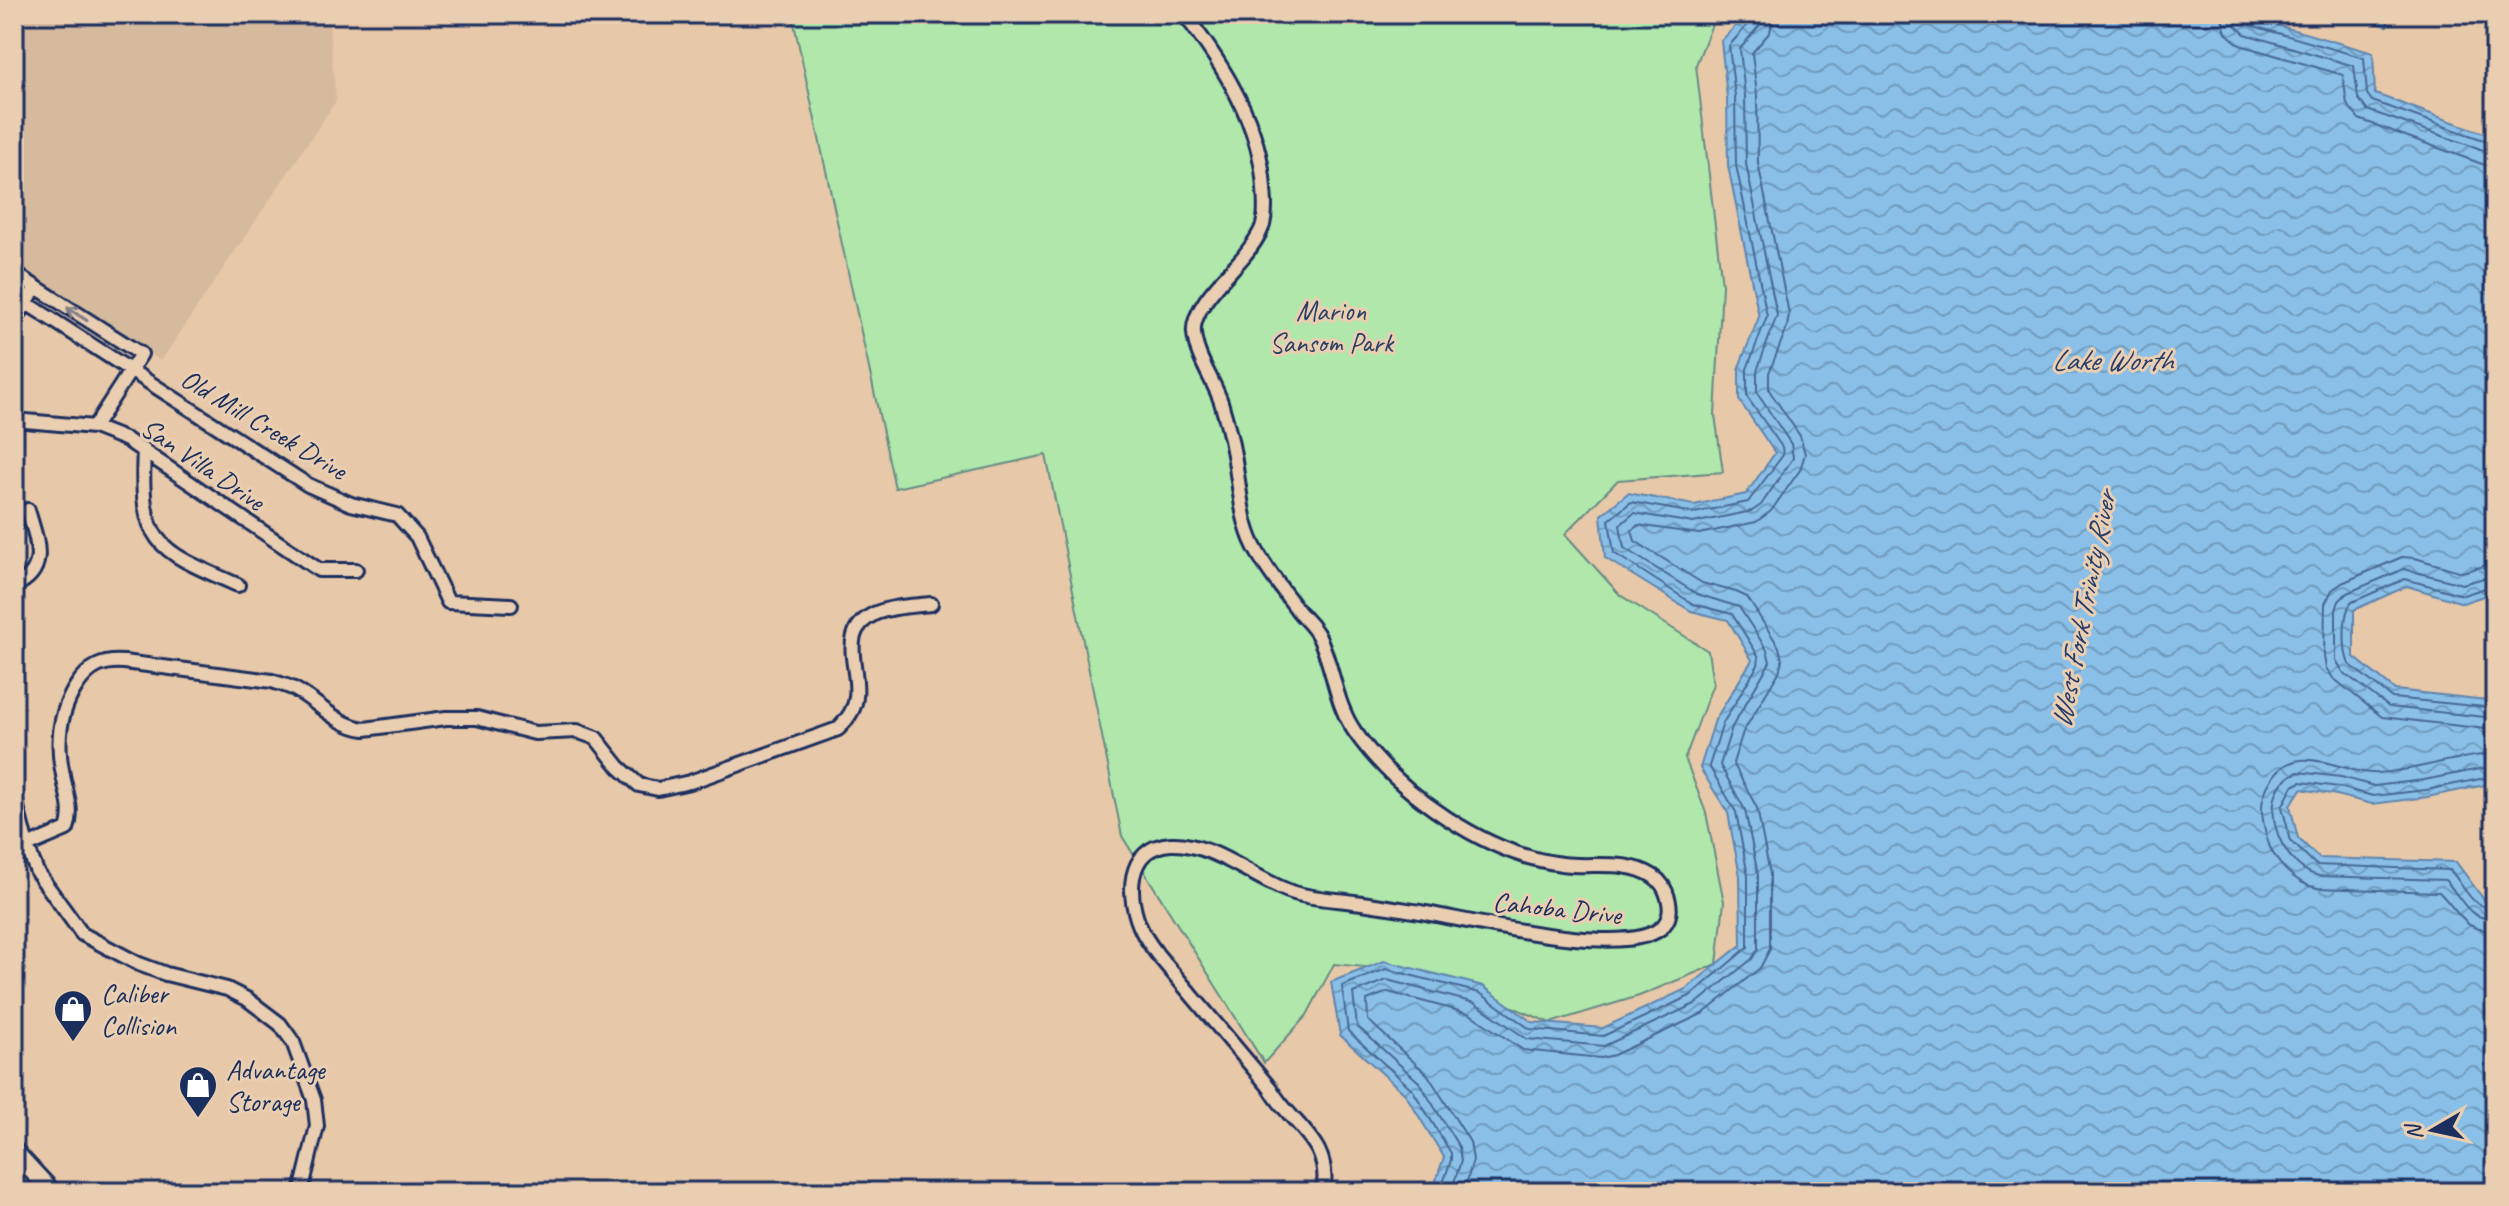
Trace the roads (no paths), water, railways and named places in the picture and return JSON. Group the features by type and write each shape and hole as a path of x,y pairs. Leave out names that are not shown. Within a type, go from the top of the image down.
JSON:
{"main road":[{"path":"14,1151 52,1192"}],"street":[{"name":"Cahoba Drive","path":"1184,14 1237,95 1258,142 1266,209 1258,237 1207,299 1195,319 1198,350 1220,399 1233,449 1246,527 1256,549 1319,636 1350,725 1399,780 1452,822 1482,840 1544,862 1627,867 1648,873 1663,886 1668,898 1669,917 1663,927 1650,936 1638,939 1608,940 1520,931 1441,915 1290,892 1216,855 1181,845 1150,848 1144,853 1132,880 1134,911 1142,933 1270,1088 1276,1100 1315,1142 1322,1154 1323,1192"},
{"path":"14,273 141,354 94,427"},
{"path":"14,322 36,287"},
{"name":"Old Mill Creek Drive","path":"14,295 308,485 351,504 397,515 417,537 448,602 511,605"},
{"name":"San Villa Drive","path":"14,420 94,427 127,440 319,570 356,570"},
{"path":"144,450 142,487 151,529 158,543 183,561 238,585"},
{"path":"14,586 36,567 39,553 28,510"},
{"path":"27,846 67,829 69,800 59,750 62,722 72,693 82,678 97,665 124,662 272,681 293,689 337,720 356,728 446,718 477,718 535,733 587,733 605,745 619,767 639,785 658,789 690,782 838,729 853,710 857,695 851,653 854,633 873,614 931,604"},
{"path":"14,795 37,872 82,934 139,964 237,994 280,1024 296,1046 314,1100 317,1126 301,1192"}],"water":[{"name":"Lake Worth","path":"1747,14 2239,14 2373,53 2375,94 2495,137 2495,592 2463,603 2407,586 2354,610 2354,657 2395,690 2495,701 2495,783 2372,804 2301,789 2290,806 2298,838 2319,858 2456,862 2485,901 2495,896 2495,1192 1432,1192 1444,1157 1405,1094 1340,1035 1331,982 1384,961 1483,986 1532,1022 1603,1028 1686,989 1741,945 1740,876 1728,813 1700,768 1715,720 1752,660 1728,620 1691,611 1605,558 1601,515 1628,493 1694,505 1746,494 1775,453 1739,400 1739,367 1759,317 1728,166 1727,97 1721,41"},
{"path":"2348,14 2390,14 2387,26"}],"place":[{"name":"Caliber Collision","path":"73,1043"},
{"name":"Advantage Storage","path":"198,1119"}],"park label":[{"name":"Marion Sansom Park","path":"1331,326"}],"water label":[{"name":"West Fork Trinity River","path":"2083,610"}]}
